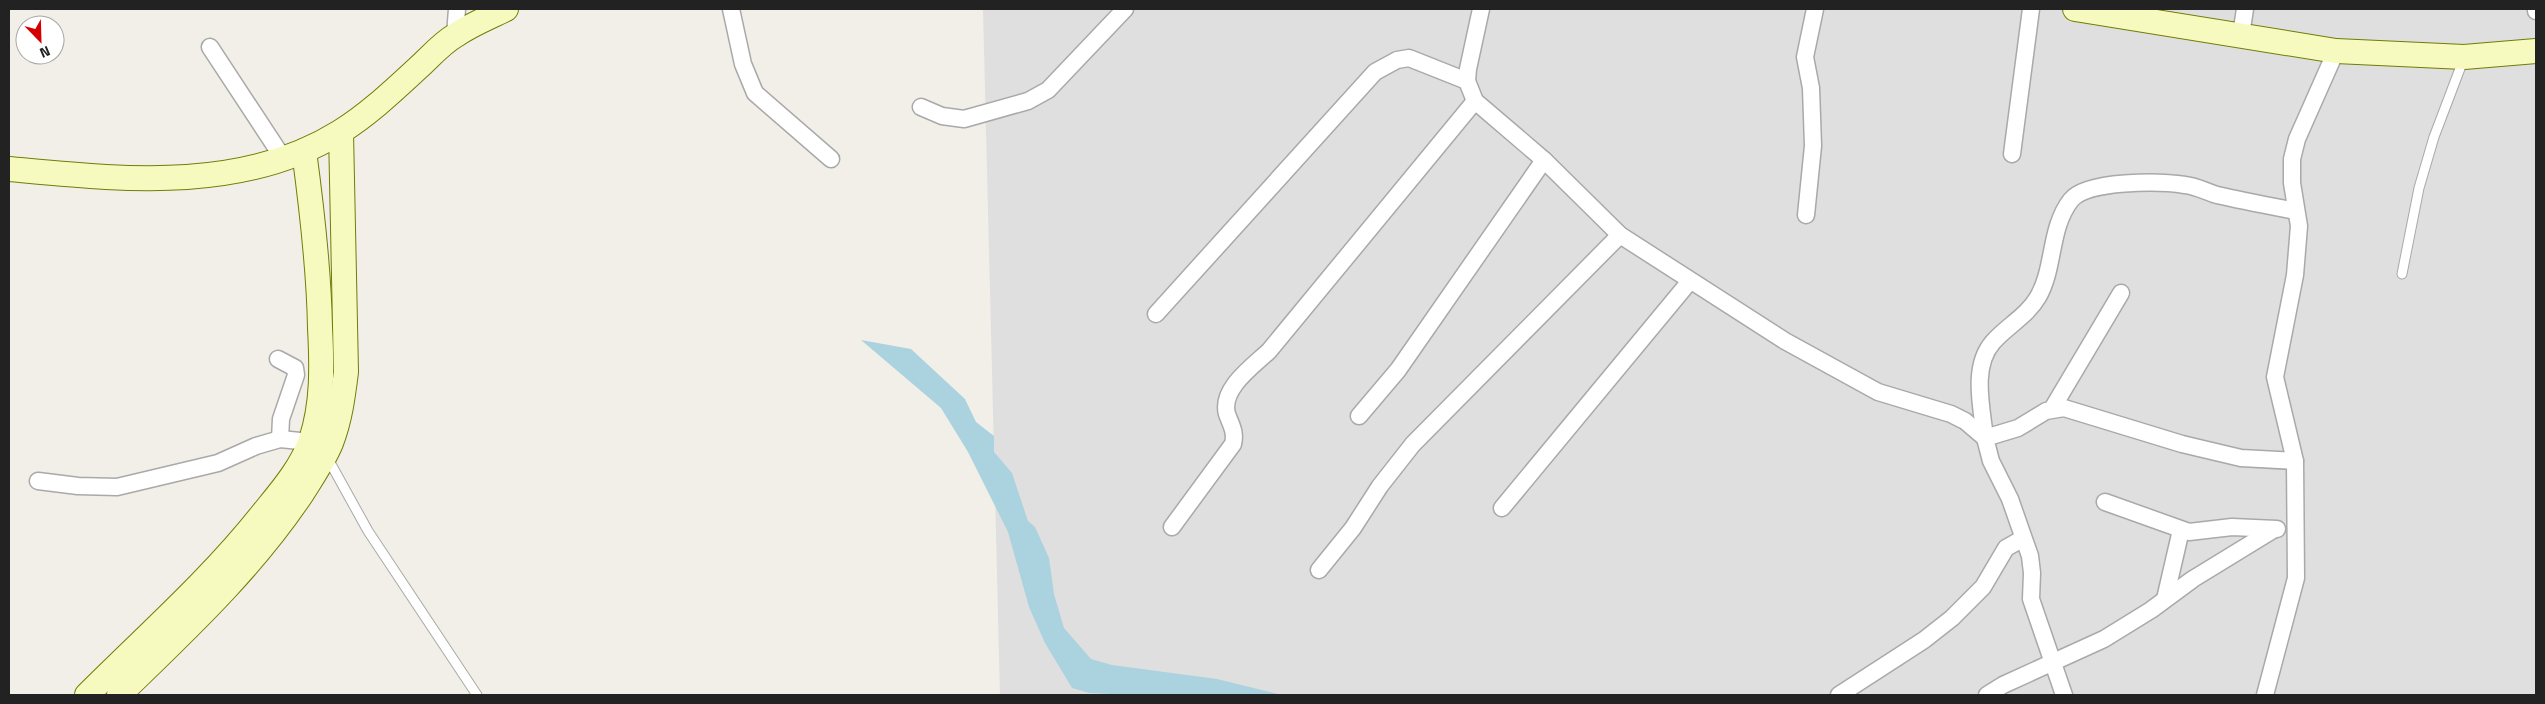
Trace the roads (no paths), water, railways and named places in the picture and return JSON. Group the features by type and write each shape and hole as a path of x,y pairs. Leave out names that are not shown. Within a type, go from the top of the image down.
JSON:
{"main road":[{"path":"9,169 160,180 243,170 294,155 341,132 384,99 455,35 506,9"},
{"path":"2075,9 2130,12 2241,36 2336,51 2464,58 2536,52"},
{"path":"87,695 193,593 236,546 318,448 332,442 341,409 346,372 341,132"},
{"path":"119,695 207,610 262,550 282,525 318,448 322,364 314,223 294,155"}],"street":[{"path":"455,35 457,9"},
{"path":"731,9 743,64 754,93 831,159"},
{"path":"921,106 942,116 964,119 1028,101 1048,90 1125,9"},
{"path":"1481,9 1468,68 1467,82 1475,101 1544,160 1620,235 1785,342 1878,392 1950,414 1965,421 1985,438"},
{"path":"1806,215 1813,146 1811,88 1805,56 1815,9"},
{"path":"2012,154 2031,9"},
{"path":"2241,36 2245,9"},
{"path":"210,47 294,155"},
{"path":"2265,695 2296,578 2295,461 2275,377 2295,275 2299,226 2292,183 2292,159 2297,139 2336,51"},
{"path":"1156,314 1375,72 1397,60 1409,58 1467,82"},
{"path":"1172,527 1232,444 1234,431 1226,407 1232,389 1269,351 1475,101"},
{"path":"1359,416 1398,370 1544,160"},
{"path":"2064,695 2054,662 2032,605 2030,556 2010,500 1989,455 1979,388 1984,357 1992,343 2032,307 2039,296 2046,282 2054,240 2064,214 2071,200 2079,193 2112,185 2186,185 2215,194 2296,211"},
{"path":"1319,570 1353,528 1380,486 1413,444 1620,235"},
{"path":"1502,508 1690,282"},
{"path":"2052,409 2121,293"},
{"path":"278,359 294,368 296,375 281,419 280,439"},
{"path":"1985,438 2018,428 2052,409 2064,408 2182,444 2241,458 2295,461"},
{"path":"38,481 78,486 117,487 218,463 256,446 280,439 318,448"},
{"path":"2105,502 2181,530 2196,532 2232,527 2273,530 2296,526"},
{"path":"2166,599 2181,530"},
{"path":"1987,695 2104,639 2193,579 2273,530"},
{"path":"1839,695 1924,640 1952,618 1983,587 2006,548 2022,538"}],"lane":[{"path":"2402,274 2419,188 2434,137 2464,58"},
{"path":"318,448 368,530 477,695"}],"water":[{"path":"861,340 911,349 965,399 976,422 994,436 994,452 1012,473 1028,521 1035,527 1049,558 1054,594 1064,628 1091,659 1112,665 1217,679 1282,695 1131,695 1089,693 1072,688 1045,643 1029,607 1008,532 968,452 941,408"}]}
